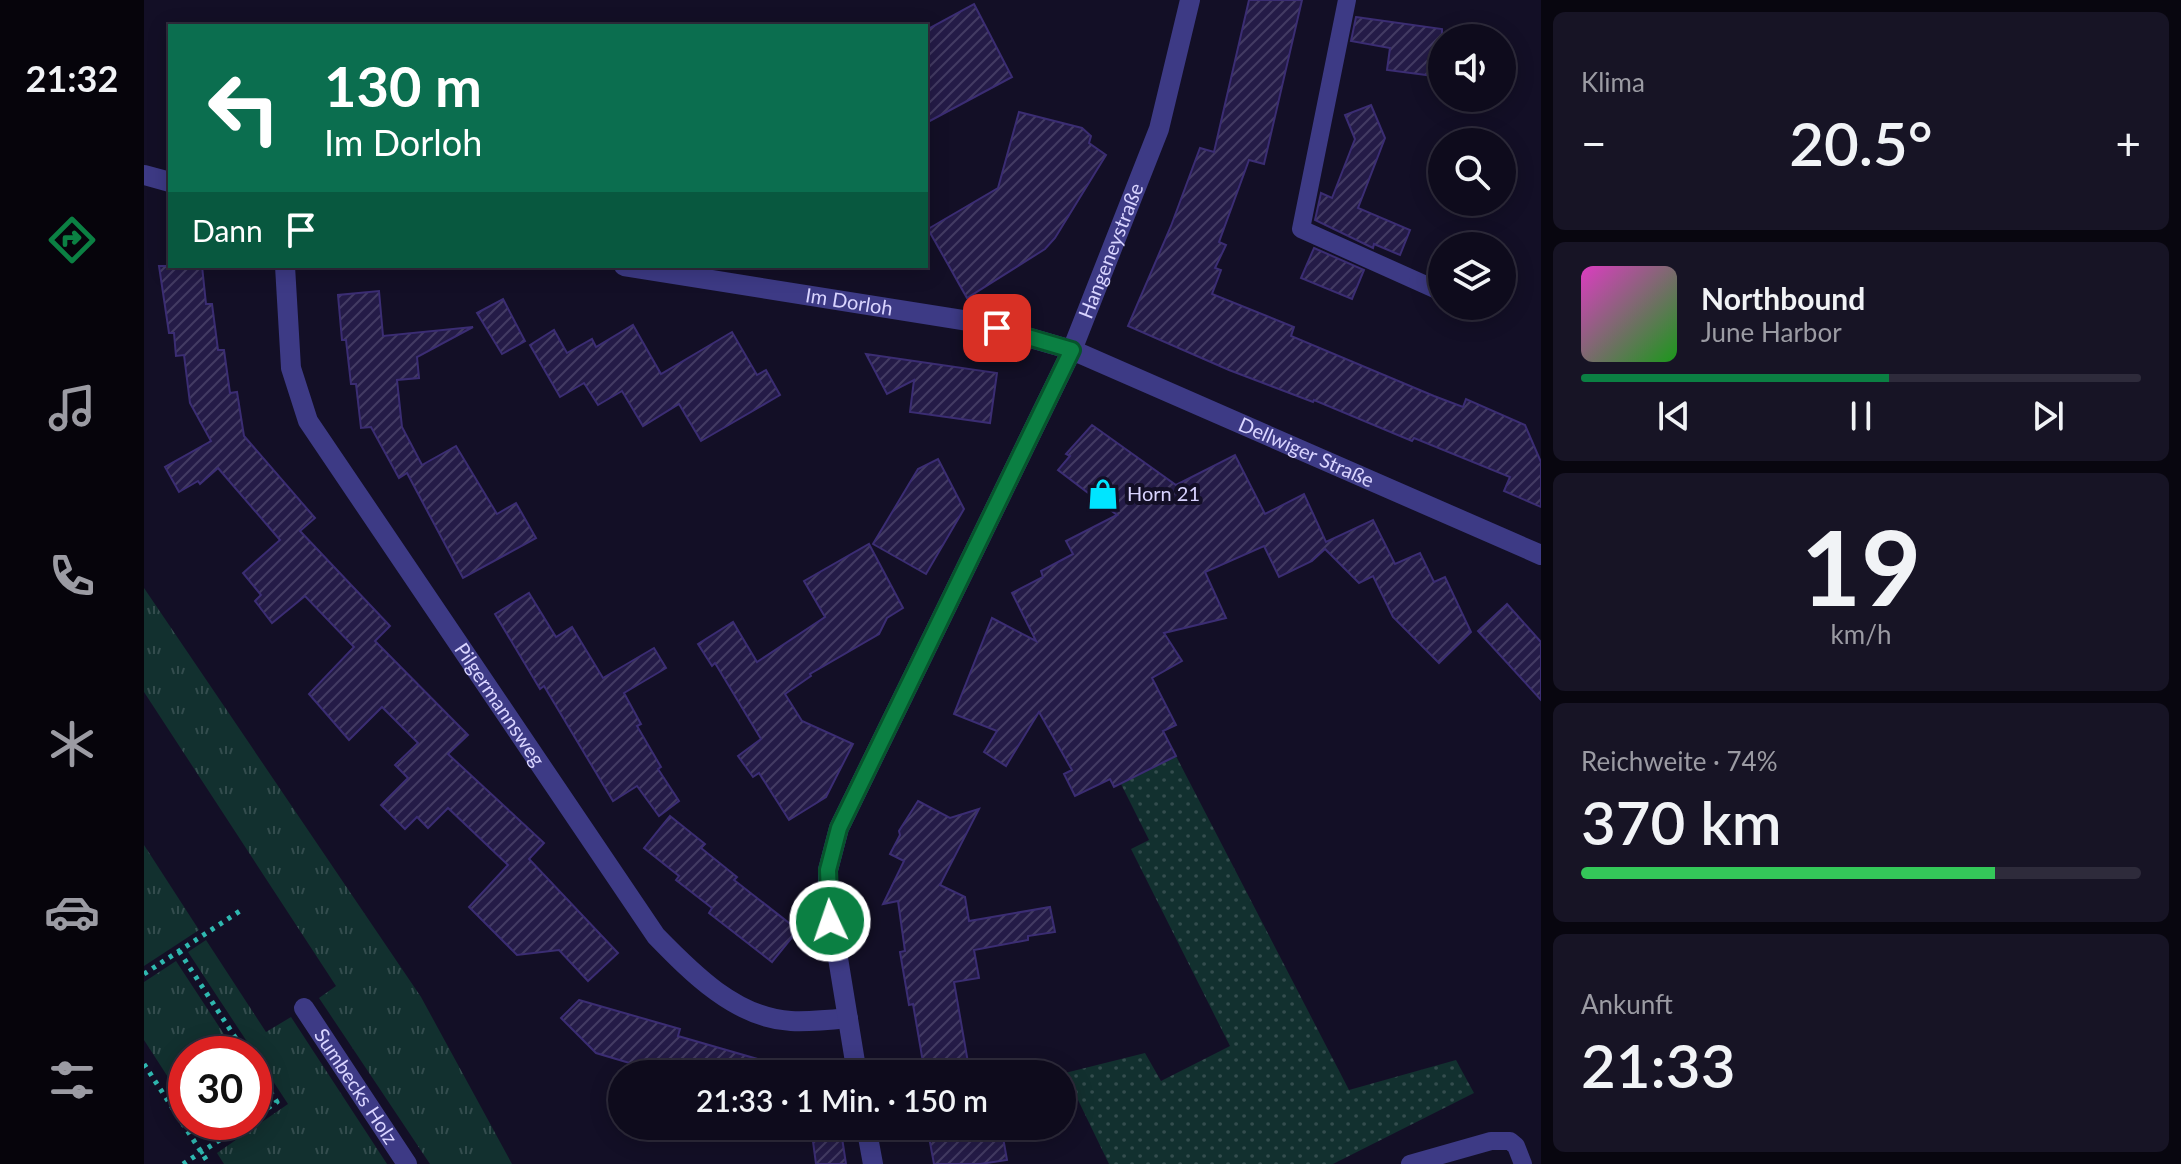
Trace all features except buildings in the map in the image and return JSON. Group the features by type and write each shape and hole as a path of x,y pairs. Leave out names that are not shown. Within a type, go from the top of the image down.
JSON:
{"street":[{"name":"Hangeneystraße","path":"855,1060 828,897 828,870 839,828 1072,350 1159,129 1190,0"},
{"path":"144,175 168,181"},
{"name":"Pilgermannsweg","path":"285,268 291,368 308,421 656,936 694,975 757,1013 789,1021 848,1018"},
{"name":"Im Dorloh","path":"637,268 975,322 1072,350"},
{"name":"Dellwiger Straße","path":"1072,350 1541,555"},
{"name":"Sumbecks Holz","path":"304,1008 407,1164"},
{"path":"869,1140 873,1164"}],"lane":[{"path":"1347,0 1301,229 1428,286"},
{"path":"1410,1164 1491,1141 1510,1141 1516,1146 1523,1164"}],"path":[{"path":"144,974 240,911"},
{"path":"179,951 234,1036"},
{"path":"144,1064 209,1164"},
{"path":"183,1164 219,1140"}],"green space":[{"path":"144,588 421,997 512,1164 430,1164 319,998 336,986 144,692"},
{"path":"1176,756 1349,1090 1456,1060 1474,1093 1333,1164 1109,1164 1076,1096 1076,1070 1145,1053 1161,1081 1230,1046 1131,849 1149,840 1121,784"},
{"path":"144,845 199,930 144,966"},
{"path":"206,940 266,1032 291,1017 387,1164 224,1164 217,1153 236,1140 272,1140 272,1115 288,1104 272,1080 272,1036 243,1036 188,952"},
{"path":"176,961 225,1036 168,1036 168,1077 144,1040 144,982"}],"place":[{"name":"Horn 21","path":"1103,494"}],"route":[{"path":"830,921 828,870 839,828 1072,350 997,328"}]}
